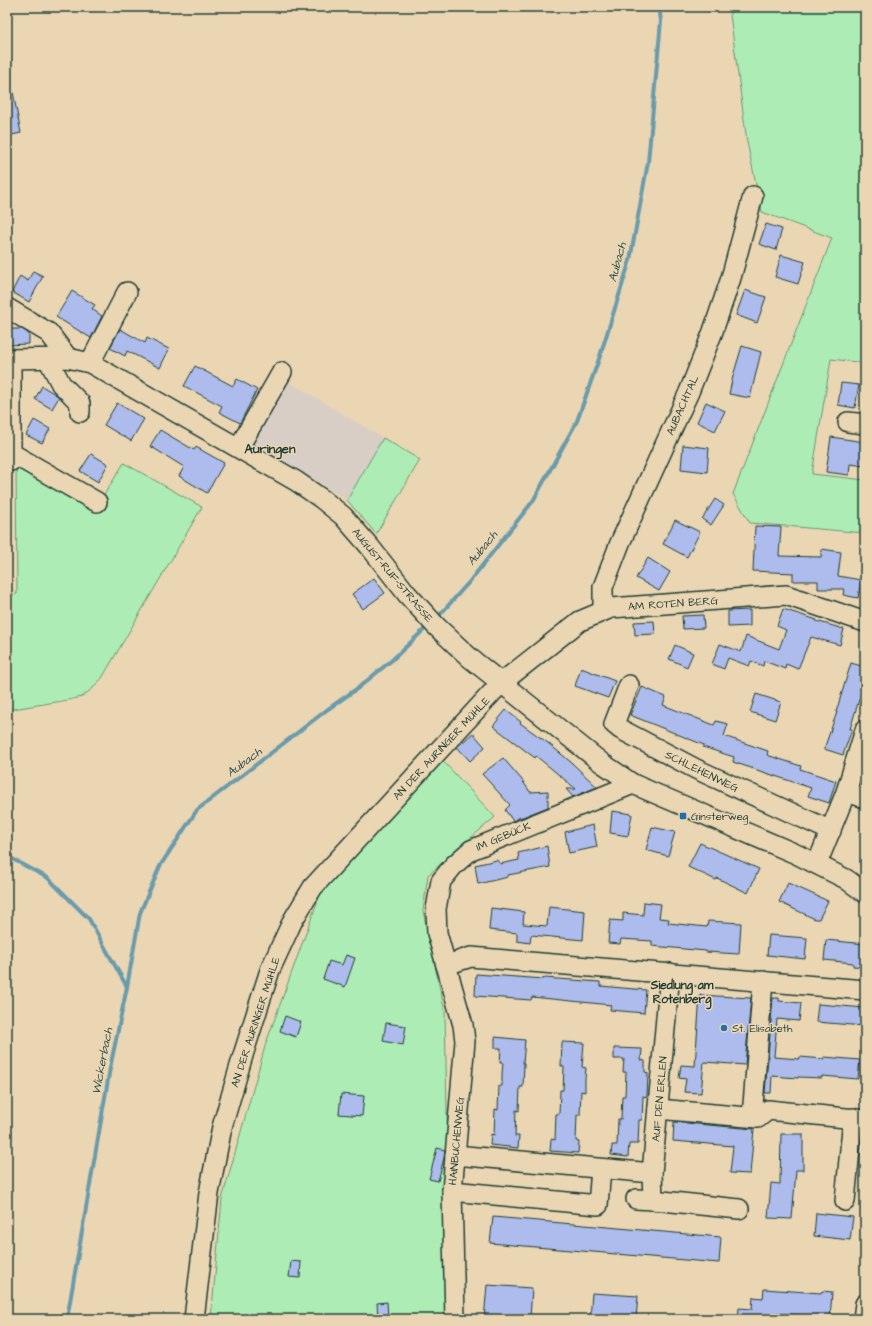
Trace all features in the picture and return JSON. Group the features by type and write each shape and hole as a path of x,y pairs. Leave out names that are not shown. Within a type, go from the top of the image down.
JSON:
{"street":[{"name":"AUBACHTAL","path":"603,611 603,587 620,543 689,392 712,334 731,278 752,196"},
{"path":"90,363 127,292"},
{"path":"7,308 49,333 68,358"},
{"name":"AUGUST-RUF-STRASSE","path":"9,359 68,358 90,363 296,481 343,516 370,547 407,594 470,658 602,763 633,784 817,864 846,879 865,893"},
{"path":"9,359 11,457 97,502"},
{"path":"48,359 61,384 80,403 80,412"},
{"path":"239,448 282,372"},
{"name":"AM ROTEN BERG","path":"501,683 580,621 611,608 786,595 865,622"},
{"name":"AN DER AURINGER MÜHLE","path":"194,1319 208,1193 222,1127 270,970 293,920 313,887 501,683"},
{"name":"SCHLEHENWEG","path":"629,685 614,724 620,729 696,769 831,831"},
{"path":"817,864 846,792 865,730"},
{"name":"IM GEBÜCK","path":"446,965 437,933 436,909 441,881 454,865 471,850 633,784"},
{"path":"846,792 865,798"},
{"path":"446,965 471,957 865,990"},
{"name":"HAINBUCHENWEG","path":"446,965 463,1025 465,1041 452,1192 455,1319"},
{"name":"AUF DEN ERLEN","path":"670,973 652,1173 644,1200 739,1209"},
{"path":"752,1117 763,981"},
{"path":"658,1109 758,1118 768,1110 859,1119 845,1201"},
{"path":"455,1155 652,1173"},
{"path":"452,1192 598,1205 601,1168"},
{"path":"863,1319 865,1304"}],"shaded area":[{"path":"276,374 383,438 347,500 242,436"}],"green space":[{"path":"729,7 865,7 865,363 831,359 812,474 865,480 865,533 750,523 733,494 832,238 762,212 747,142"},
{"path":"383,438 420,460 376,534 347,500"},
{"path":"16,459 97,506 124,463 202,507 102,678 93,688 82,697 7,710 7,596 17,594"},
{"path":"441,759 495,817 428,875 423,911 445,1012 451,1319 211,1319 222,1199 266,1043 322,889"}],"building":[{"path":"7,87 12,87 21,133 7,136"},
{"path":"766,224 782,229 776,250 759,244"},
{"path":"781,255 805,262 798,284 775,277"},
{"path":"33,271 43,276 29,302 12,292 20,276 28,281"},
{"path":"745,290 766,297 757,323 736,315"},
{"path":"72,291 95,305 92,309 102,316 91,338 56,317"},
{"path":"7,329 22,329 29,334 29,344 7,345"},
{"path":"120,329 145,343 147,338 169,349 160,368 127,351 125,356 110,348"},
{"path":"742,346 761,352 750,398 729,394"},
{"path":"195,366 233,386 237,379 257,390 240,423 219,412 222,406 184,386"},
{"path":"841,383 859,385 855,408 838,405"},
{"path":"42,386 59,397 52,409 35,399"},
{"path":"706,402 725,411 715,431 697,422"},
{"path":"117,403 144,419 131,441 104,425"},
{"path":"34,420 50,429 42,443 26,435"},
{"path":"160,430 194,450 196,447 224,463 207,493 179,476 184,467 150,446"},
{"path":"831,437 865,442 865,466 850,464 849,475 826,472"},
{"path":"683,445 709,448 707,472 681,469"},
{"path":"91,454 108,464 98,482 80,471"},
{"path":"715,499 724,505 711,525 702,519"},
{"path":"675,520 700,532 687,557 663,544"},
{"path":"755,526 781,527 779,556 821,557 822,549 841,552 838,576 861,580 858,598 843,595 844,589 818,589 818,581 793,581 793,573 753,571"},
{"path":"648,558 670,572 659,591 636,578"},
{"path":"374,578 385,593 363,609 352,594"},
{"path":"783,609 844,629 840,645 811,637 798,669 786,664 785,669 764,661 763,666 751,661 749,666 728,658 724,669 712,664 720,644 741,652 746,636 779,649 786,630 777,626"},
{"path":"750,610 750,626 728,627 728,611"},
{"path":"703,615 704,628 683,629 682,616"},
{"path":"654,621 655,634 635,635 634,622"},
{"path":"675,645 693,653 687,667 669,659"},
{"path":"851,663 865,667 865,690 862,690 850,729 852,729 843,755 824,749 837,712"},
{"path":"581,668 615,681 608,698 575,686"},
{"path":"642,687 666,697 663,705 714,725 716,721 728,724 724,736 768,751 767,755 801,766 800,769 836,781 829,803 808,796 811,788 733,762 734,757 703,747 704,745 630,715"},
{"path":"756,694 781,702 775,720 750,712"},
{"path":"506,710 521,722 520,723 548,743 572,763 597,787 573,797 566,789 576,789 536,756 535,758 493,726"},
{"path":"473,733 485,747 470,761 457,747"},
{"path":"503,758 530,792 548,791 548,807 513,821 505,810 510,805 482,774"},
{"path":"612,811 632,814 628,836 610,833"},
{"path":"593,825 597,847 569,853 565,832"},
{"path":"652,827 675,832 668,856 646,850"},
{"path":"700,843 759,869 748,893 717,878 716,880 688,867"},
{"path":"547,846 550,867 508,875 508,877 478,884 475,865 497,860 500,864 519,860 518,853"},
{"path":"788,883 828,901 819,919 815,919 779,902"},
{"path":"644,902 661,904 659,918 669,919 668,923 707,927 708,921 741,923 739,954 652,946 652,941 621,939 620,944 608,943 610,920 623,921 623,913 643,915"},
{"path":"549,907 585,911 583,940 531,935 530,943 517,941 517,933 489,930 491,908 524,912 523,924 547,926"},
{"path":"769,935 807,938 805,959 767,955"},
{"path":"826,940 865,944 865,967 853,966 853,963 824,960"},
{"path":"346,955 355,958 345,987 323,979 329,961 342,965"},
{"path":"476,974 600,982 600,986 646,990 644,1013 610,1010 611,1005 532,997 531,1000 475,996"},
{"name":"St. Elisabeth","path":"700,995 751,998 745,1065 704,1062 701,1093 684,1092 686,1079 679,1078 681,1065 695,1066"},
{"path":"773,998 779,998 779,1001 801,1003 799,1021 777,1019 774,1057 824,1059 824,1057 860,1060 858,1079 822,1076 822,1078 798,1078 772,1076 771,1093 765,1093"},
{"path":"818,1004 865,1008 864,1026 816,1022"},
{"path":"285,1016 301,1022 296,1037 280,1031"},
{"path":"386,1023 406,1026 403,1045 383,1041"},
{"path":"495,1037 525,1040 523,1087 520,1087 519,1111 516,1110 515,1136 519,1136 518,1148 490,1145 491,1134 494,1135 495,1109 498,1110 499,1086 502,1086 503,1062 500,1062 501,1048 495,1048"},
{"path":"562,1042 584,1043 582,1067 586,1068 585,1092 581,1091 580,1115 577,1115 576,1141 579,1142 578,1153 550,1151 551,1139 555,1140 556,1114 559,1114 560,1090 563,1090 564,1067 561,1066"},
{"path":"614,1048 642,1049 641,1060 645,1061 645,1072 648,1073 647,1097 643,1096 642,1120 639,1120 638,1144 629,1144 628,1157 611,1155 612,1145 617,1145 618,1119 621,1119 622,1096 625,1096 626,1072 623,1072 624,1059 614,1059"},
{"path":"341,1094 364,1096 362,1116 339,1114"},
{"path":"674,1122 754,1129 750,1174 730,1173 733,1146 673,1141"},
{"path":"781,1134 803,1134 803,1170 796,1170 792,1219 768,1218 771,1183 780,1184"},
{"path":"437,1148 445,1150 438,1181 429,1179"},
{"path":"816,1213 853,1217 850,1240 814,1236"},
{"path":"493,1217 721,1237 719,1263 490,1243"},
{"path":"291,1261 301,1262 300,1278 289,1277"},
{"path":"487,1285 532,1288 530,1319 484,1319"},
{"path":"764,1289 821,1293 822,1291 832,1292 830,1319 819,1319 819,1317 777,1313 776,1319 738,1319 739,1308 752,1309 753,1297 763,1298"},
{"path":"592,1293 638,1296 636,1319 590,1319"},
{"path":"387,1302 388,1318 378,1319 377,1303"}],"waterway":[{"name":"Aubach","path":"437,618 470,581 533,501 577,421 600,356 630,260 648,162 661,21 659,7"},
{"name":"Aubach","path":"127,987 140,913 160,866 197,810 328,709 358,688 392,660 429,625"},
{"name":"Wickerbach","path":"7,856 48,878 89,919 127,987 110,1068 67,1319"}],"place":[{"name":"Ginsterweg","path":"683,816"},
{"name":"St. Elisabeth","path":"724,1028"}],"district":[{"name":"Auringen","path":"270,448"},
{"name":"Siedlung am Rotenberg","path":"682,992"}]}
